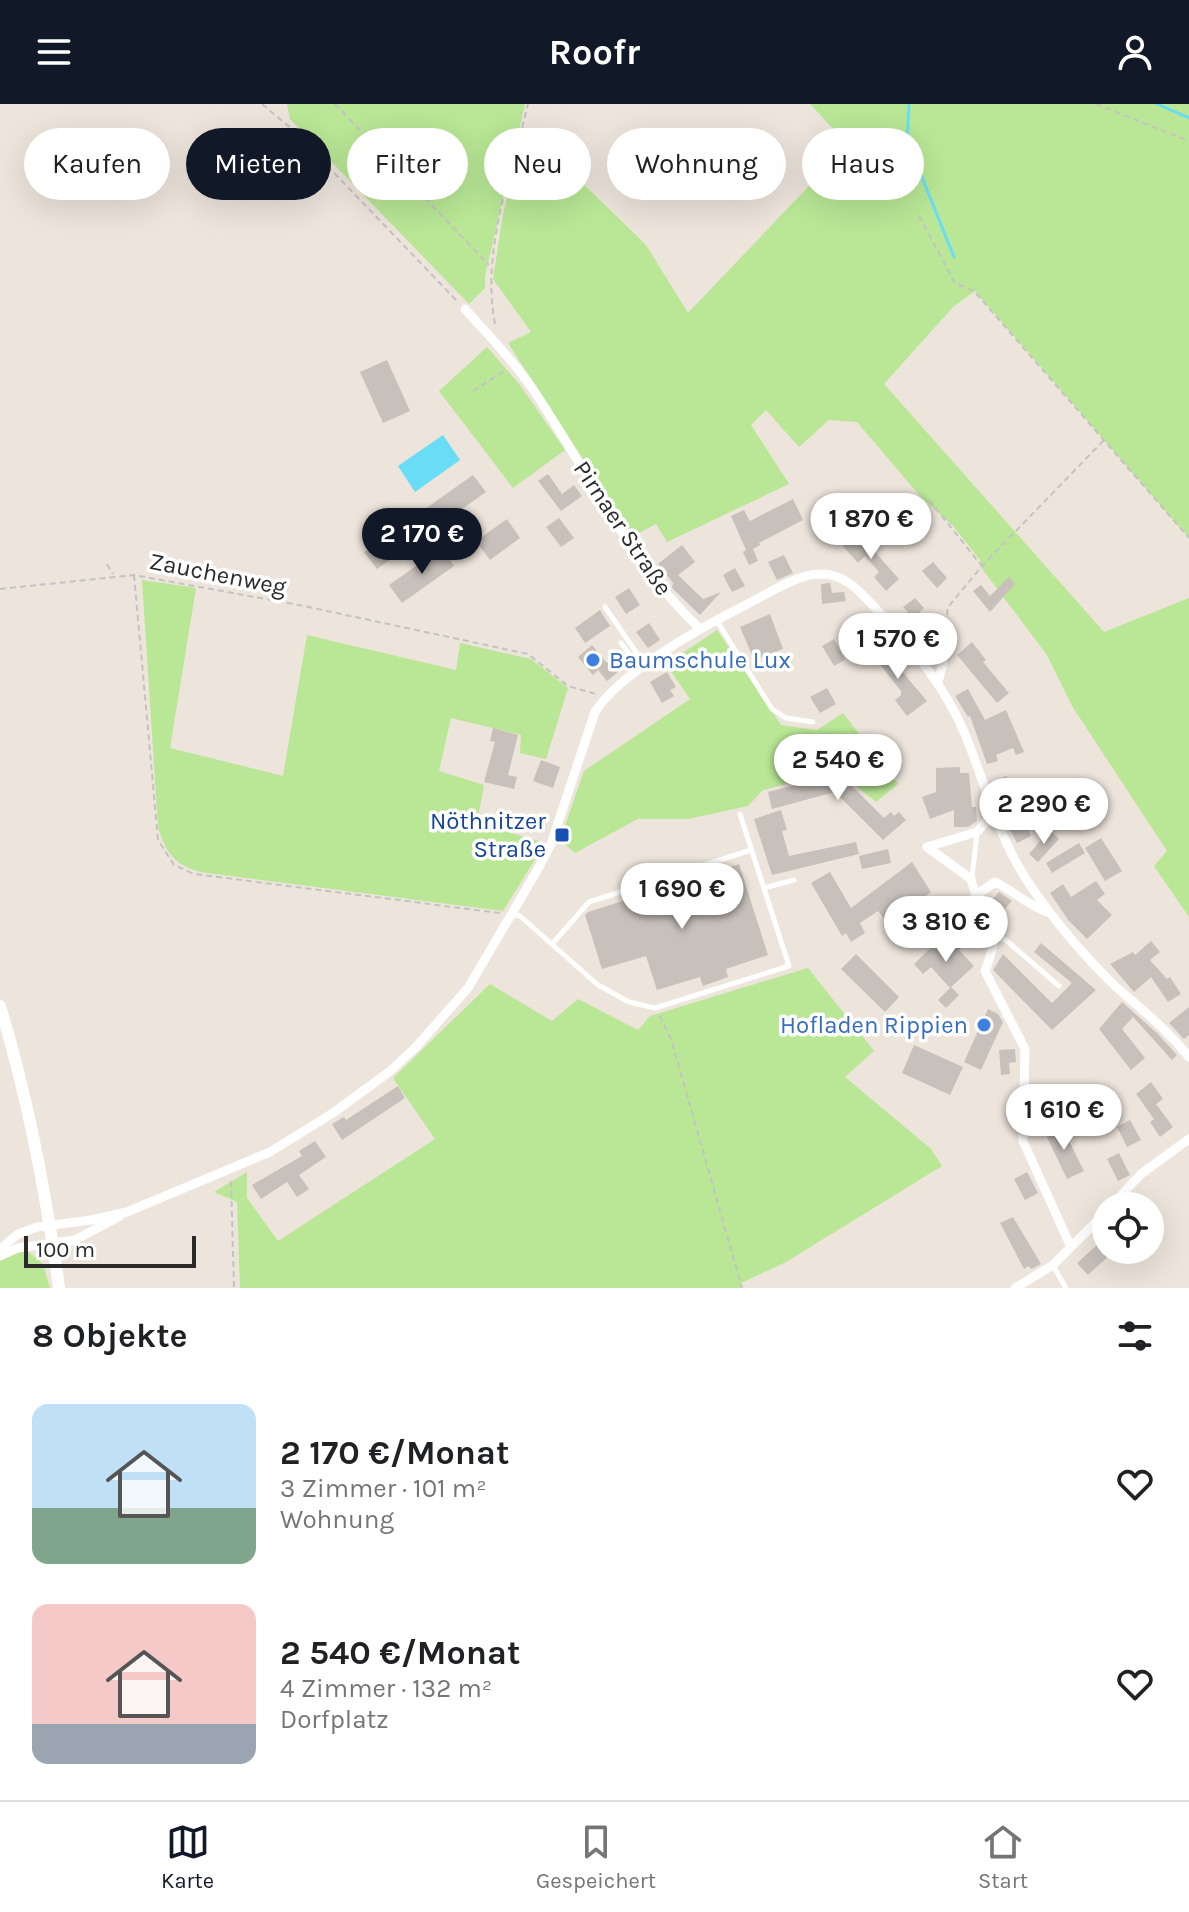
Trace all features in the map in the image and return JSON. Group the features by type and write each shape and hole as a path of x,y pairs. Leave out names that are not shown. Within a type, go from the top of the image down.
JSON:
{"main road":[{"path":"0,1006 19,1070 50,1224 59,1288"}],"street":[{"name":"Pirnaer Straße","path":"465,309 515,364 630,546 674,604 700,629"},
{"path":"0,1256 18,1248 53,1244 93,1232 127,1212 270,1152 312,1127 389,1072 416,1047 468,988 551,844 595,712 605,697 700,629 817,573 839,576 857,588 896,629 938,682 965,736 993,814 1015,862 1050,913 1116,986 1164,1026 1189,1057"},
{"path":"938,682 946,624"},
{"path":"993,814 977,832 927,847 971,879 975,896 993,935 985,971 1025,1049 1023,1141 1070,1245"},
{"path":"975,896 995,882 1013,890 1038,910 1050,913"},
{"path":"1124,1192 1141,1174 1189,1139"},
{"path":"0,1249 18,1234 50,1224 127,1212"},
{"path":"1015,1288 1053,1265 1092,1225"}],"lane":[{"path":"605,607 643,667"},
{"path":"716,620 772,709 786,718 813,722"},
{"path":"621,643 643,667"},
{"path":"509,914 520,916 598,985 629,1002 655,1008 789,966 740,814"},
{"path":"971,879 977,832"},
{"path":"552,944 589,902 752,850"},
{"path":"764,888 794,880"},
{"path":"993,935 1007,941 1059,986"},
{"path":"1053,1265 1066,1288"}],"path":[{"path":"262,104 465,309"},
{"path":"335,104 491,267"},
{"path":"499,345 490,299 491,267 528,104"},
{"path":"1096,104 1189,141"},
{"path":"919,216 955,283 974,291 1189,538"},
{"path":"473,391 515,364"},
{"path":"946,624 948,607 982,566 1105,438"},
{"path":"929,500 982,566"},
{"path":"107,564 113,575"},
{"path":"134,575 158,840 174,865 194,874 509,914"},
{"name":"Zauchenweg","path":"0,589 134,575 273,600 528,654 568,686 605,697"},
{"path":"655,1008 671,1039 742,1288"},
{"path":"230,1169 234,1288"}],"green space":[{"path":"287,104 525,104 519,128 484,128 484,200 503,200 485,288 469,304 368,200 468,200 468,128 347,128 347,178 331,161 331,128 299,128 290,119"},
{"path":"810,104 1189,104 1189,538 975,291 953,307 884,384 1104,632 1189,598 1189,917 1154,866 1167,851 1072,706 1047,655 953,526 920,496 857,422 829,420 799,447 766,410 751,425 789,484 667,542 656,524 633,536 508,343 531,332 493,279 507,200 591,200 591,191 646,245 688,313 802,193 802,200 924,200 924,128 832,128"},
{"path":"487,347 520,385 565,450 513,488 439,391"},
{"path":"142,580 196,588 170,748 283,776 307,635 456,670 460,643 531,659 568,688 546,759 520,753 521,735 451,718 439,771 484,785 477,823 545,843 503,911 208,873 189,868 175,859 169,853 158,826"},
{"path":"717,630 781,725 817,730 843,713 898,784 876,802 837,771 763,790 748,806 688,819 638,819 575,853 560,840 584,771 690,699 666,664"},
{"path":"808,968 874,1051 845,1077 931,1149 942,1166 786,1262 741,1283 742,1288 240,1288 237,1202 214,1192 247,1172 247,1198 278,1241 435,1139 393,1078 490,984 552,1021 578,999 638,1030 650,1016"},
{"path":"19,1252 29,1252 43,1264 50,1288 0,1288 0,1261"}],"water":[{"path":"443,435 460,460 415,492 398,466"}],"building":[{"path":"387,360 410,411 383,423 360,372"},
{"path":"548,474 562,494 574,485 582,496 561,511 538,481"},
{"path":"473,475 486,492 377,569 364,552"},
{"path":"793,499 803,520 759,543 753,549 758,561 749,565 731,516 744,510 750,521"},
{"path":"559,518 574,538 561,547 546,527"},
{"path":"507,519 520,538 490,560 476,541"},
{"path":"858,533 899,579 886,591 874,577 879,572 865,556 858,563 843,546"},
{"path":"682,545 695,562 678,575 703,599 721,592 700,615 672,588 673,583 658,564"},
{"path":"442,548 454,566 402,603 389,585"},
{"path":"784,555 793,573 777,580 768,562"},
{"path":"933,562 947,578 937,588 922,571"},
{"path":"735,568 745,586 732,592 723,575"},
{"path":"1009,577 1015,584 990,612 973,591 981,585 990,596"},
{"path":"830,583 832,593 844,592 846,601 822,604 821,584"},
{"path":"629,588 640,605 626,614 615,597"},
{"path":"915,598 924,608 918,614 936,634 923,647 914,637 918,634 903,616 908,612 903,607"},
{"path":"600,610 610,626 585,643 575,628"},
{"path":"770,614 783,649 754,660 740,627"},
{"path":"649,623 660,640 648,648 636,632"},
{"path":"834,639 845,660 834,666 822,646"},
{"path":"972,642 986,660 983,662 1009,693 997,703 957,655"},
{"path":"878,643 927,701 907,716 895,700 901,691 866,652"},
{"path":"592,645 607,663 621,652 629,663 607,681 598,670 593,675 578,657"},
{"path":"667,672 676,687 670,690 674,696 662,703 650,682"},
{"path":"827,688 836,704 820,713 810,697"},
{"path":"968,689 985,720 1006,710 1024,752 1016,755 1013,748 996,755 998,761 987,764 970,716 955,696"},
{"path":"493,728 518,735 508,775 517,777 514,789 484,782 495,742 490,741"},
{"path":"541,760 560,767 553,788 533,781"},
{"path":"960,767 960,773 969,773 972,807 976,807 977,821 968,827 954,827 954,810 930,819 922,797 936,792 936,768"},
{"path":"840,774 884,818 891,812 894,816 899,812 906,820 883,840 835,792 772,809 768,792"},
{"path":"1006,776 1031,836 1017,843 1005,820 1008,818 994,782"},
{"path":"781,810 787,830 782,831 789,856 856,842 859,854 772,875 754,819"},
{"path":"1050,830 1059,839 1038,862 1029,854"},
{"path":"1101,838 1122,871 1105,881 1085,848"},
{"path":"1079,843 1085,853 1052,873 1046,863"},
{"path":"888,849 891,863 862,869 859,856"},
{"path":"912,862 931,892 889,925 878,911 860,923 865,933 851,942 846,933 842,936 811,883 830,872 851,908"},
{"path":"739,864 768,955 726,969 728,977 703,986 700,977 657,990 646,956 602,969 585,915 588,912 670,886 676,907 704,898 697,878"},
{"path":"1096,881 1105,894 1097,900 1112,915 1087,939 1068,920 1050,893 1063,884 1071,897"},
{"path":"999,892 1012,901 997,917 989,903"},
{"path":"974,909 986,934 979,938 964,912"},
{"path":"950,929 959,938 955,940 962,948 959,950 974,966 951,987 959,995 946,1008 938,1000 950,988 931,967 923,974 914,964"},
{"path":"1151,941 1160,952 1150,960 1167,979 1170,977 1181,994 1168,1002 1151,977 1134,992 1110,964 1133,952 1135,955"},
{"path":"1041,943 1096,990 1052,1030 993,970 1003,954 1052,1003 1072,983 1034,952"},
{"path":"856,954 899,997 885,1012 841,969"},
{"path":"1122,1002 1177,1055 1172,1060 1133,1017 1122,1029 1145,1058 1131,1070 1099,1029"},
{"path":"1189,1007 1189,1035 1184,1039 1169,1023"},
{"path":"988,1009 998,1014 1003,1022 981,1070 964,1062"},
{"path":"914,1045 963,1067 950,1095 902,1073"},
{"path":"1015,1049 1016,1062 1009,1063 1010,1074 1001,1075 999,1050"},
{"path":"1151,1082 1163,1099 1156,1104 1173,1127 1160,1137 1150,1122 1154,1119 1136,1094"},
{"path":"398,1086 405,1098 342,1140 332,1124 344,1117 346,1120"},
{"path":"1130,1120 1141,1140 1127,1147 1117,1127"},
{"path":"1061,1125 1084,1171 1067,1179 1045,1133"},
{"path":"315,1141 326,1157 299,1175 309,1189 297,1197 287,1182 261,1199 252,1185 302,1156 299,1151"},
{"path":"1119,1153 1130,1175 1118,1181 1107,1159"},
{"path":"1027,1172 1038,1193 1025,1200 1014,1179"},
{"path":"1013,1217 1041,1264 1031,1269 1029,1266 1024,1269 1000,1223"},
{"path":"1092,1250 1092,1264 1100,1264 1088,1275 1077,1263"}],"waterway":[{"path":"909,104 907,140 954,257"},
{"path":"1157,104 1189,118"}],"place":[{"name":"Baumschule Lux","path":"593,660"},
{"name":"Nöthnitzer Straße","path":"562,835"},
{"name":"Hofladen Rippien","path":"984,1025"}]}
